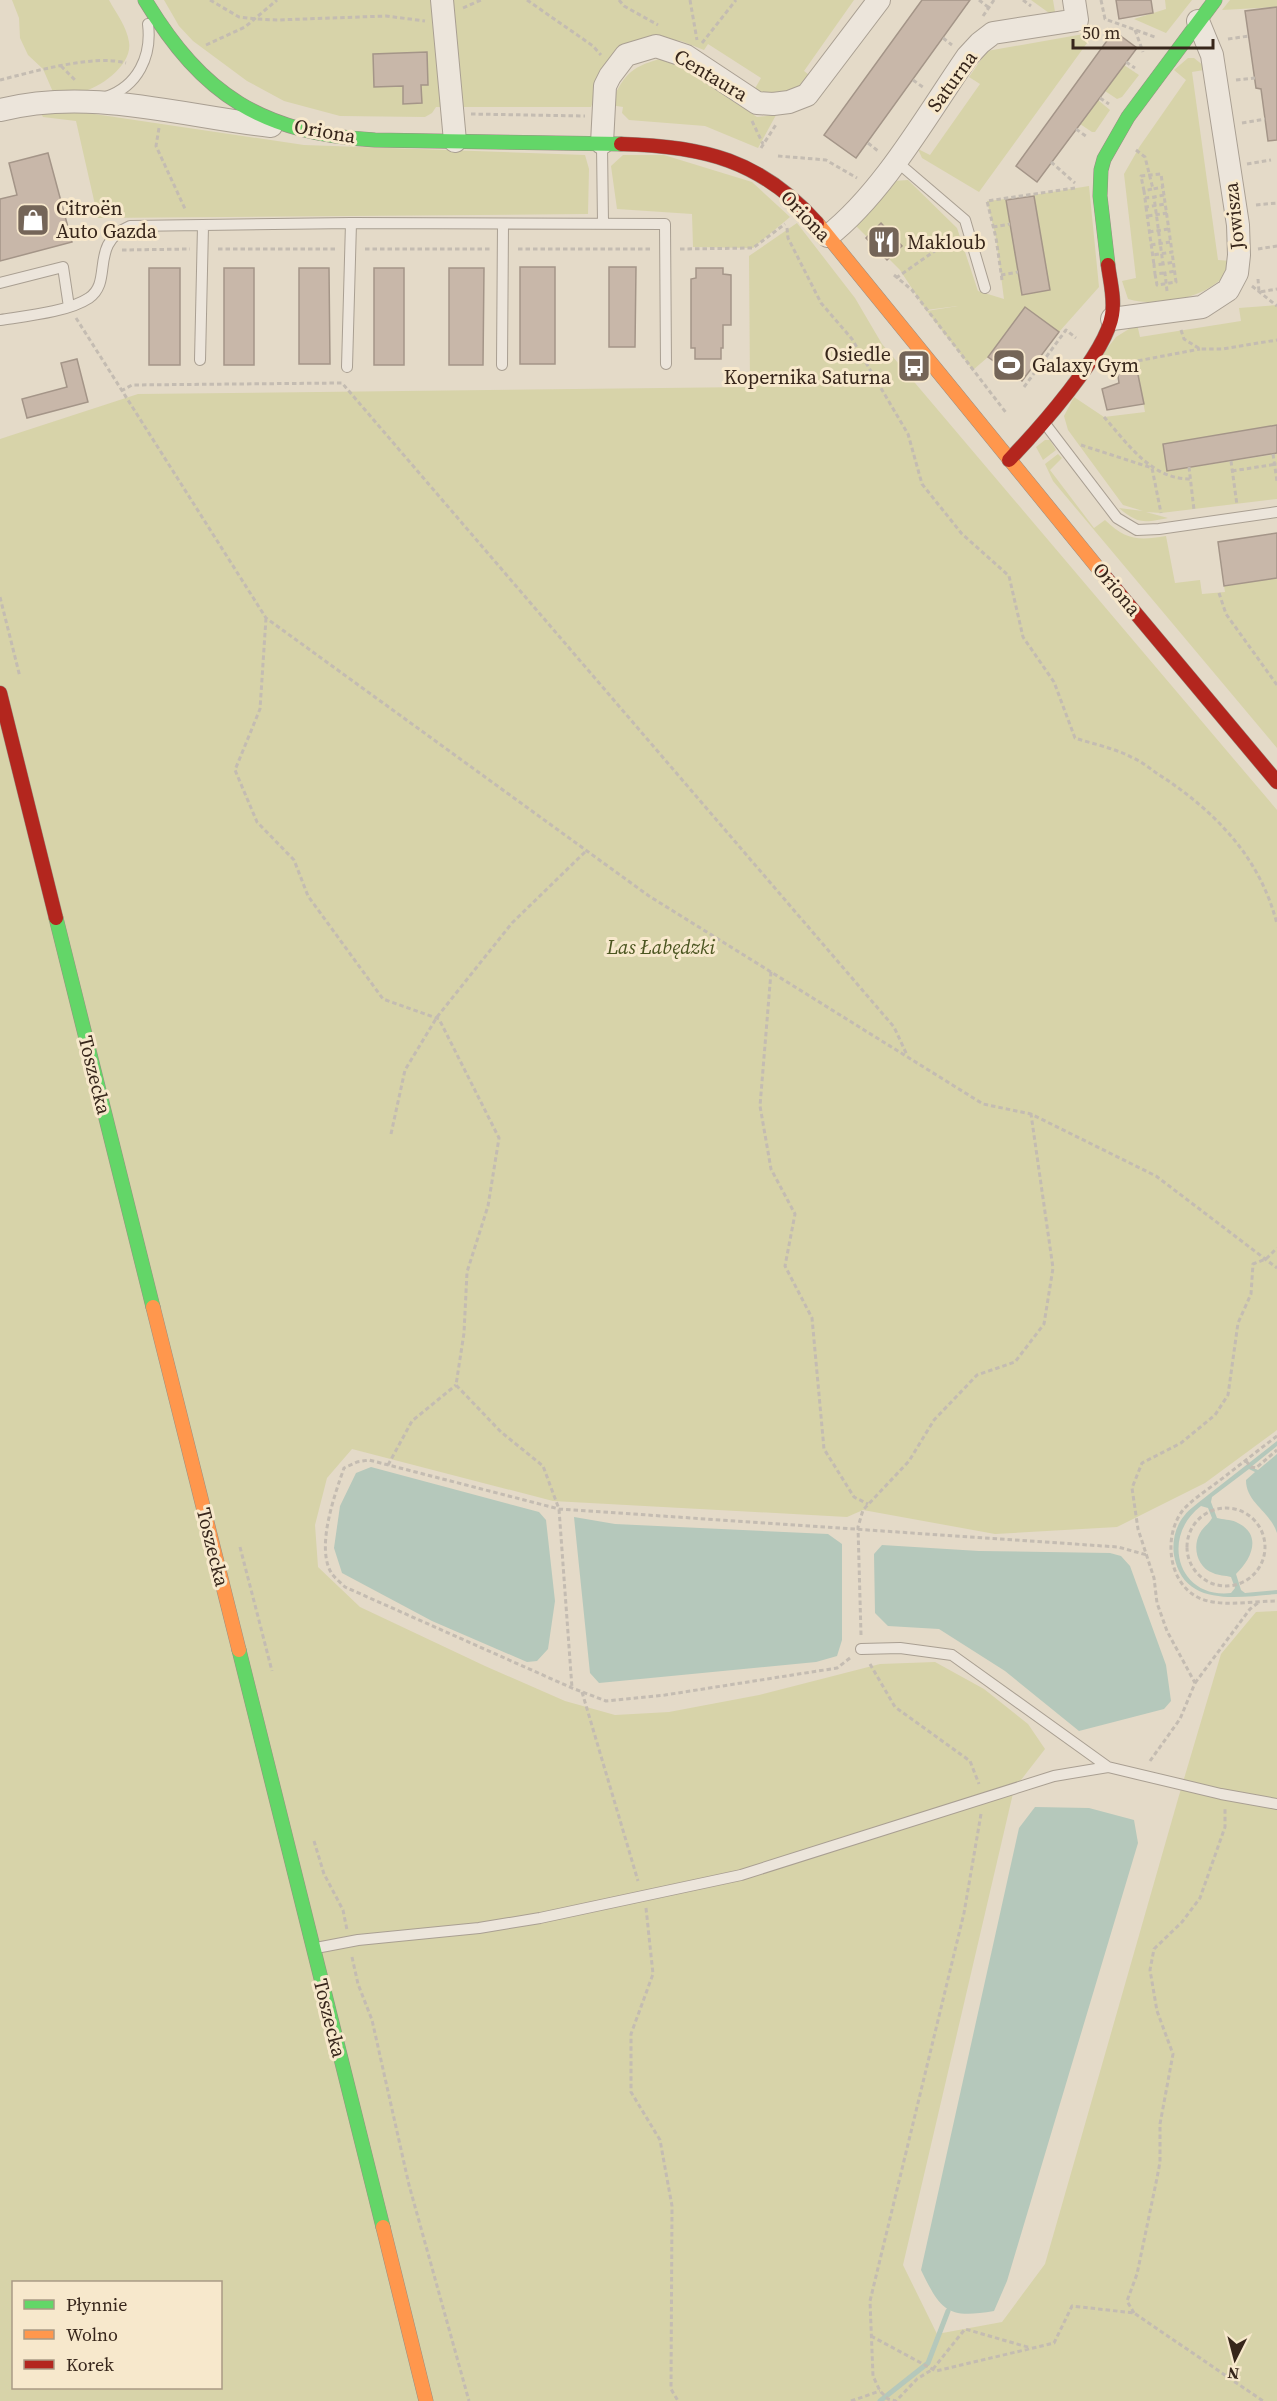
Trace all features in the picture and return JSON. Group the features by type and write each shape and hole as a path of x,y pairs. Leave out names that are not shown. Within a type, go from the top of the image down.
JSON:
{"street":[{"name":"Oriona","path":"144,0 170,39 204,77 244,106 300,130 335,137 683,147 729,160 756,172 782,189 828,236 1009,460 1277,782"},
{"path":"789,102 807,95 879,0"},
{"name":"Saturna","path":"828,236 845,223 874,188 890,158 980,43 993,33 1077,20 1074,0"},
{"path":"1009,460 1024,445 1095,353 1112,319 1112,290 1100,191 1100,173 1105,156 1122,126 1215,0"},
{"path":"443,7 455,141"},
{"name":"Jowisza","path":"1112,319 1172,304 1202,307 1228,290 1237,273 1238,225 1212,55 1198,21"},
{"name":"Centaura","path":"602,143 603,98 610,76 626,55 656,46 686,56 757,103 789,102"},
{"path":"0,110 80,92 300,130"},
{"name":"Toszecka","path":"0,693 426,2401"}],"lane":[{"path":"80,92 107,97 119,93 132,81 143,65 149,46 149,27 144,0"},
{"path":"602,143 603,223"},
{"path":"890,158 965,220 985,288"},
{"path":"347,367 351,223"},
{"path":"0,320 69,307 89,298 99,286 105,250 112,237 130,226 351,223 665,224 666,364"},
{"path":"502,365 503,224"},
{"path":"198,226 202,249 200,360"},
{"path":"0,283 63,267 69,307"},
{"path":"1042,421 1117,518 1137,530 1159,530 1277,512"},
{"path":"861,1649 900,1648 952,1655 1107,1767"},
{"path":"313,1948 530,1920 741,1875 1054,1776 1107,1767 1221,1794 1277,1804"}],"path":[{"path":"210,0 239,17 257,19 386,16 423,21 443,7 481,0"},
{"path":"206,45 245,27 278,0"},
{"path":"527,0 593,46 608,63"},
{"path":"690,0 697,48 736,0"},
{"path":"979,0 988,8"},
{"path":"1101,0 1105,19 1157,38"},
{"path":"1135,29 1145,58"},
{"path":"1226,39 1248,36"},
{"path":"124,72 132,59"},
{"path":"0,80 61,66 102,62 124,62 129,65"},
{"path":"61,66 80,92"},
{"path":"1232,81 1255,78"},
{"path":"913,80 929,92"},
{"path":"758,154 789,102"},
{"path":"471,114 592,116"},
{"path":"1237,124 1265,119"},
{"path":"159,127 156,146 198,226"},
{"path":"868,143 890,158"},
{"path":"1130,146 1145,157 1153,189"},
{"path":"777,156 826,160 874,188"},
{"path":"1243,165 1271,160"},
{"path":"1018,272 1001,278 987,201 1081,188 1052,162"},
{"path":"1161,174 1163,187 1176,282 1157,285 1141,176 1161,174"},
{"path":"1143,191 1163,187"},
{"path":"1145,198 1164,195"},
{"path":"1154,197 1163,264"},
{"path":"1248,206 1277,203"},
{"path":"1146,207 1165,204"},
{"path":"1147,216 1167,213"},
{"path":"105,250 753,248 789,221 788,238 821,303 852,339 908,434 922,484 962,534 1009,576 1023,637 1054,682 1075,738 1131,756 1174,785 1222,825 1250,861 1270,898 1277,924"},
{"path":"993,226 1010,224"},
{"path":"1149,232 1169,229"},
{"path":"952,239 896,278 912,290 1007,414"},
{"path":"1151,245 1171,242"},
{"path":"1254,250 1277,246"},
{"path":"1153,255 1172,252"},
{"path":"1154,265 1174,262"},
{"path":"1155,274 1175,271"},
{"path":"1165,273 1166,284 1184,339 1200,349"},
{"path":"1237,273 1277,306"},
{"path":"1259,292 1277,289"},
{"path":"69,307 266,618 649,896 983,1104 1031,1114 1156,1176 1277,1269"},
{"path":"1024,387 1029,376 1066,330 1084,344"},
{"path":"1114,365 1200,349 1233,348 1277,340"},
{"path":"121,391 132,385 342,383 894,1027 907,1057"},
{"path":"1104,417 1152,468 1161,513"},
{"path":"1077,443 1179,479 1190,479"},
{"path":"1273,454 1277,482"},
{"path":"1231,461 1237,506"},
{"path":"1232,471 1276,464"},
{"path":"1189,467 1194,512"},
{"path":"1219,592 1226,614 1277,685"},
{"path":"266,618 260,710 235,770 257,822 294,860 308,896 383,999 437,1017 499,1138 488,1206 467,1272 464,1333 456,1385 412,1420 388,1465"},
{"path":"391,1134 405,1070 437,1017 512,923 587,850"},
{"path":"771,972 760,1106 771,1169 795,1214 785,1266 812,1318 824,1449 854,1497 868,1504"},
{"path":"1031,1114 1053,1268 1044,1324 1015,1362 977,1376 934,1420 909,1461 863,1510 858,1527 861,1649 895,1707 970,1761 984,1798 964,1913 870,2301 873,2376 880,2391 888,2399 896,2401 917,2379 932,2369 965,2329 1031,2348"},
{"path":"1195,1683 1167,1631 1157,1603 1154,1578 1138,1529 1132,1488 1142,1463 1181,1443 1215,1415 1228,1395 1238,1323 1251,1294 1252,1264 1266,1259 1277,1248"},
{"path":"456,1385 501,1432 543,1466 559,1509 572,1688"},
{"path":"1277,1436 1248,1464 1183,1510 1172,1531 1171,1558 1182,1583 1202,1598 1223,1602 1277,1601"},
{"path":"1248,1464 1256,1468 1277,1450"},
{"path":"861,1649 837,1668 665,1695 606,1701 345,1587 331,1573 325,1554 330,1506 344,1468 369,1460 559,1509 858,1527 1118,1547 1147,1555"},
{"path":"1224,1508 1246,1514 1254,1520 1264,1540 1265,1551 1257,1571 1249,1579 1224,1586 1205,1580 1191,1564 1188,1554 1189,1534 1201,1517 1212,1511 1224,1508"},
{"path":"1141,1774 1180,1719 1195,1683 1250,1609 1260,1601"},
{"path":"582,1692 646,1910 653,1974 631,2034 631,2092 660,2140 672,2206 671,2389 678,2401"},
{"path":"1221,1794 1225,1806 1224,1827 1200,1898 1182,1922 1154,1949 1150,1970 1157,2011 1173,2054 1160,2124 1160,2162 1137,2274 1127,2301 1134,2313 1263,2401"},
{"path":"349,1942 358,1984 372,2020 409,2185 469,2401"},
{"path":"872,2336 936,2371 1054,2343 1072,2306 1134,2313"},
{"path":"851,2401 880,2391"}],"green space":[{"path":"12,0 109,0 128,36 129,50 126,59 114,74 98,86 81,92 53,92 43,69 28,55 20,38 19,18"},
{"path":"164,0 854,0 804,71 813,78 782,96 753,92 761,78 708,44 704,50 681,41 648,38 608,63 591,107 436,107 425,117 340,116 284,101 247,81 193,41 179,26"},
{"path":"1031,0 1053,0 1056,18"},
{"path":"1165,0 1192,0 1166,33 1134,19 1166,9"},
{"path":"1230,0 1277,0 1277,7 1222,10"},
{"path":"1095,32 979,192 922,158 918,149 930,155 980,84 969,77 987,51"},
{"path":"1188,58 1194,58 1204,66 1204,70 1192,72 1218,260 1231,261 1221,279 1199,293 1163,302 1128,299 1122,281 1136,278 1124,174 1140,146 1186,80 1174,70"},
{"path":"660,59 675,63 757,117 776,115 758,148 705,126 629,120 622,113 623,107 610,105 628,74 649,62"},
{"path":"1124,65 1139,75 1122,97 1117,99 1105,91"},
{"path":"1098,100 1110,110 1095,132 1092,132 1080,124"},
{"path":"39,110 74,111 304,145 585,155 589,169 588,214 98,218 76,121 43,117"},
{"path":"623,155 664,155 752,182 790,217 753,248 693,247 692,214 617,209 611,166"},
{"path":"908,180 957,228 978,291 1004,299 996,238 987,201 1006,199 1022,294 1050,290 1033,195 1089,186 1099,287 1059,332 1025,307 988,357 973,370 927,311 958,306 926,310 900,270 855,225 894,181"},
{"name":"Las Łabędzki","path":"797,223 855,298 882,344 1277,810 1277,1430 1205,1483 1117,1527 995,1534 863,1510 847,1517 553,1501 352,1449 327,1478 315,1525 318,1567 360,1607 565,1701 615,1715 669,1712 759,1695 880,1664 935,1662 984,1689 1028,1724 1045,1749 1014,1789 903,2265 937,2334 1002,2322 1045,2264 1221,1654 1256,1612 1277,1611 1277,2401 0,2401 0,439 138,394 750,387 749,256"},
{"path":"1277,305 1277,425 1163,444 1167,471 1277,454 1277,499 1161,513 1146,512 1168,518 1153,521 1137,520 1119,508 1143,511 1123,505 1068,430 1064,416 1074,397 1104,417 1145,412 1136,365 1130,362 1114,365 1102,355 1116,337 1137,324 1140,337 1241,321 1239,308"},
{"path":"1045,440 1050,440 1056,450 1043,460 1036,447"},
{"path":"1058,454 1062,458 1050,470 1094,528 1105,520 1119,532 1133,537 1166,536 1175,583 1200,580 1202,594 1225,592 1224,586 1277,578 1277,748 1053,481 1045,464"}],"shaded area":[{"path":"1277,1441 1277,1446 1251,1467 1258,1470 1277,1454 1277,1533 1274,1525 1250,1495 1246,1480 1255,1472 1249,1469 1212,1497 1211,1502 1217,1518 1234,1521 1250,1533 1252,1547 1250,1554 1236,1574 1241,1590 1245,1593 1277,1590 1277,1594 1230,1597 1214,1596 1200,1591 1188,1584 1179,1572 1173,1550 1178,1525 1192,1508","holes":["1201,1506 1208,1508 1212,1518 1201,1531 1196,1550 1200,1561 1208,1570 1218,1575 1231,1577 1235,1588 1231,1593 1213,1592 1198,1586 1187,1576 1181,1563 1178,1549 1181,1534 1188,1519"]},
{"path":"371,1467 539,1512 546,1520 555,1601 548,1649 537,1661 527,1662 432,1621 342,1573 334,1548 340,1506 356,1473"},
{"path":"574,1517 615,1524 828,1534 842,1544 842,1640 837,1656 816,1662 599,1683 590,1673"},
{"path":"882,1545 979,1551 1110,1553 1121,1556 1130,1566 1166,1665 1171,1701 1164,1709 1079,1731 1005,1671 939,1629 888,1626 875,1613 874,1554"},
{"path":"1035,1807 1089,1808 1134,1820 1138,1843 1007,2281 994,2311 966,2314 947,2309 940,2303 921,2270 1019,1828"}],"building":[{"path":"922,0 970,0 856,158 824,135"},
{"path":"1116,0 1151,0 1153,13 1119,19"},
{"path":"1277,7 1277,140 1268,141 1261,89 1256,88 1245,11"},
{"path":"1114,31 1137,48 1037,182 1016,166"},
{"path":"427,52 428,85 421,85 422,103 403,104 403,86 374,87 373,54"},
{"name":"Citroën Auto Gazda","path":"48,153 72,242 0,261 0,199 17,195 9,163"},
{"path":"1034,196 1050,290 1022,295 1006,200"},
{"name":"Makloub","path":"881,223 902,246 887,260 866,238"},
{"path":"520,267 555,267 555,364 520,364"},
{"path":"609,267 636,267 635,347 609,347"},
{"path":"149,268 180,268 180,365 149,365"},
{"path":"224,268 254,268 254,365 224,365"},
{"path":"299,268 329,268 330,364 299,364"},
{"path":"374,268 404,268 404,365 374,365"},
{"path":"449,268 484,268 483,365 449,365"},
{"path":"696,268 723,268 723,274 731,275 731,325 723,325 721,359 695,359 695,348 691,348 691,279 696,278"},
{"path":"1025,307 1059,332 1022,381 988,357"},
{"path":"77,359 88,402 27,418 22,399 67,387 61,363"},
{"path":"1136,365 1144,404 1107,410 1102,389 1119,383 1117,369"},
{"path":"1277,425 1277,453 1167,471 1163,444"},
{"path":"1277,533 1277,578 1224,586 1218,542"}],"waterway":[{"path":"880,2401 928,2363 948,2311"}],"traffic: fast":[{"path":"145,0 167,33 213,85 239,103 268,118 300,129 335,136 375,140 621,144"},
{"path":"1108,265 1100,196 1101,170 1104,159 1128,117 1215,0"},
{"path":"56,918 153,1307"},
{"path":"239,1650 383,2227"}],"traffic: slow":[{"path":"817,223 1102,573"},
{"path":"153,1307 239,1650"},
{"path":"383,2227 426,2401"}],"traffic: jam":[{"path":"621,144 678,148 729,161 774,184 817,223"},
{"path":"1009,460 1069,391 1107,331 1113,303 1108,265"},
{"path":"1102,573 1277,782"},
{"path":"0,693 56,918"}],"place":[{"name":"Citroën Auto Gazda","path":"33,220"},
{"name":"Makloub","path":"884,242"},
{"name":"Galaxy Gym","path":"1009,365"},
{"name":"Osiedle Kopernika Saturna","path":"914,366"}]}
